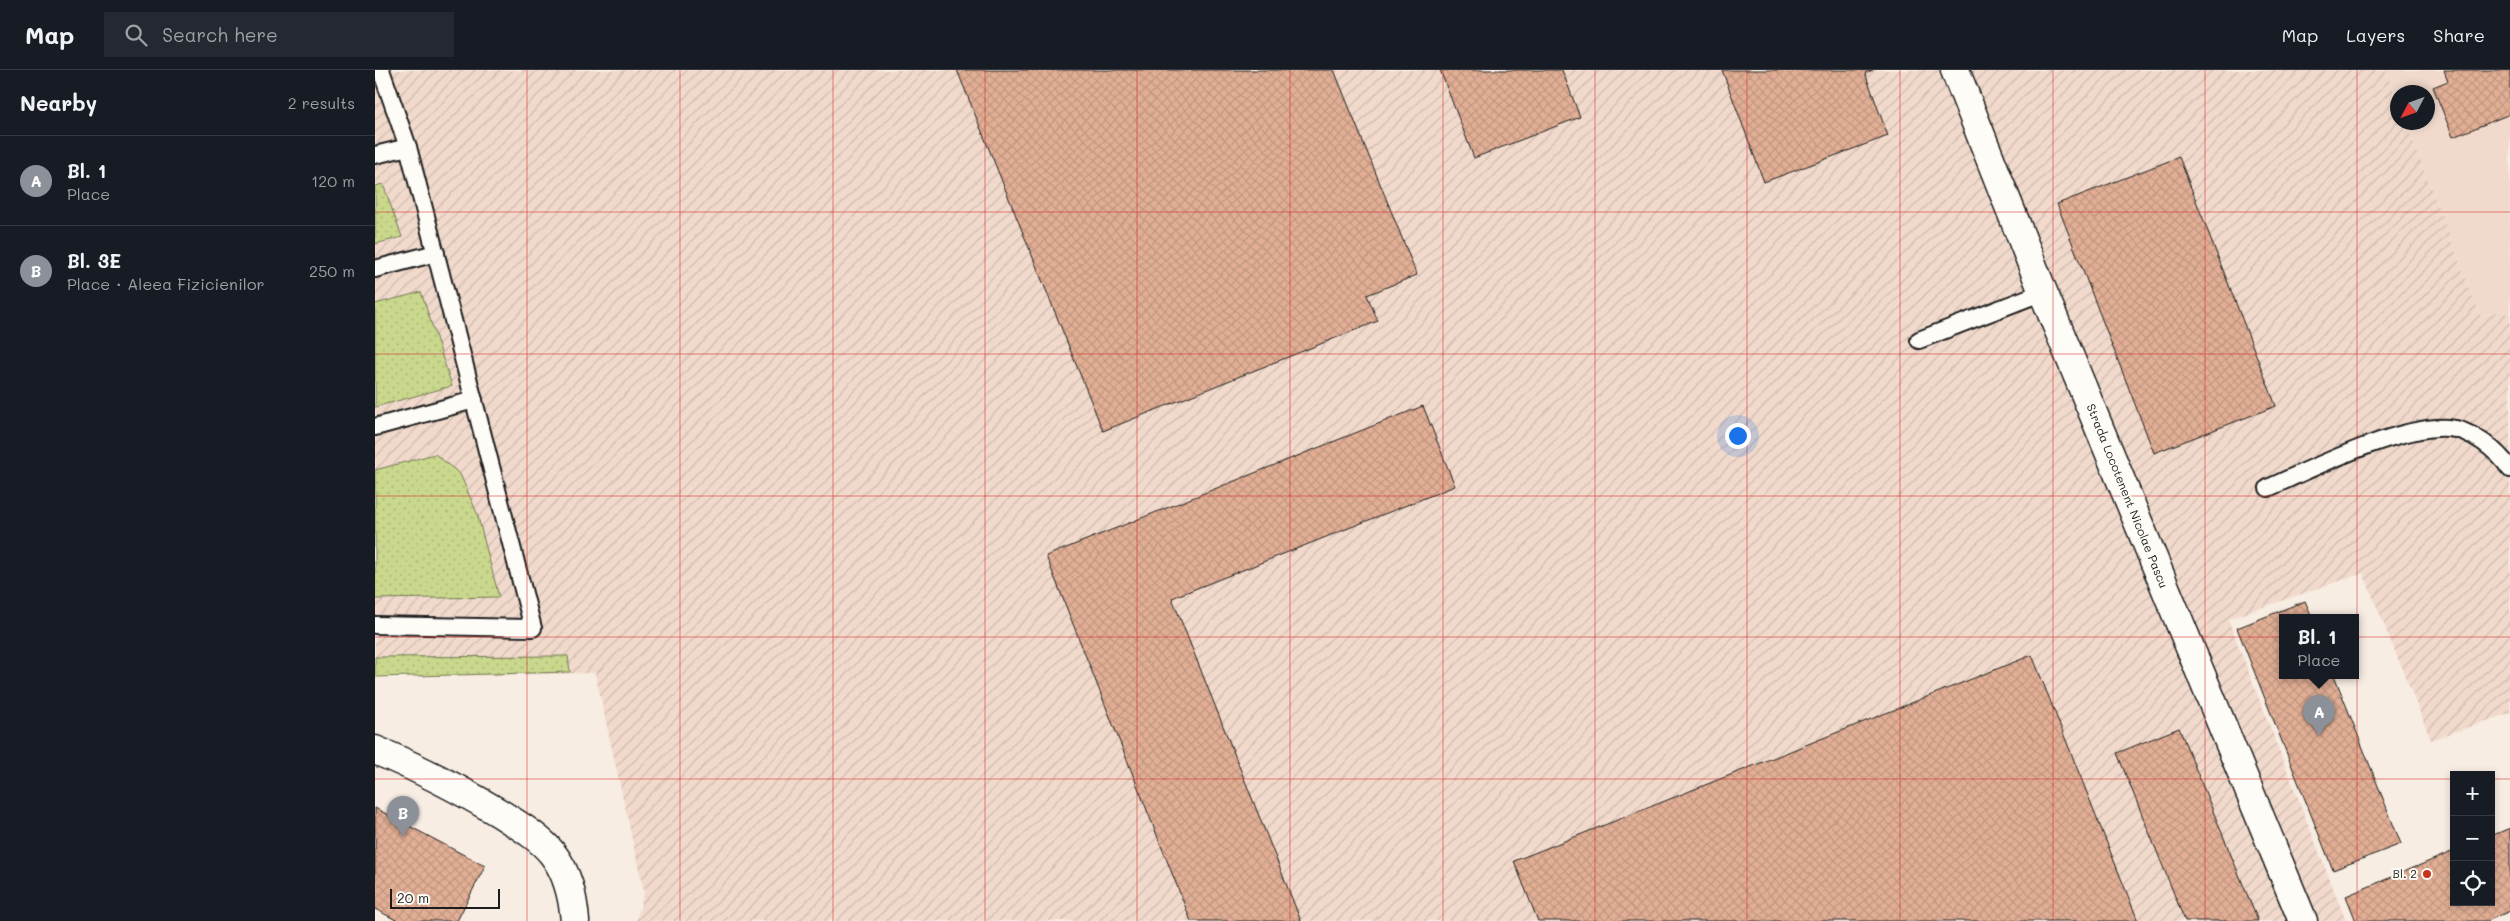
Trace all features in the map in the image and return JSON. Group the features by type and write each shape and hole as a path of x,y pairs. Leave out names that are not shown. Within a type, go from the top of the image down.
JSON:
{"street":[{"name":"Strada Locotenent Nicolae Pascu","path":"1955,70 2043,292 2303,921"},
{"path":"375,750 462,791 530,834 552,853 566,876 574,902 575,921"}],"lane":[{"path":"375,625 533,628 408,146 381,86 381,70"},
{"path":"375,155 408,146"},
{"path":"375,269 435,253"},
{"path":"1919,340 2043,292"},
{"path":"375,427 474,400"},
{"path":"2268,488 2351,453 2413,431 2449,428 2480,440 2502,457 2510,469"}],"shaded area":[{"path":"375,70 2386,70 2391,85 2390,130 2409,130 2481,317 2503,309 2510,319 2510,713 2431,740 2363,573 2228,619 2346,921 636,921 644,893 595,673 375,677"},
{"path":"2386,70 2510,70 2510,319 2503,309 2481,317 2409,130 2435,130 2435,85 2391,85"}],"green space":[{"path":"383,184 402,237 375,244 375,186"},
{"path":"421,292 452,386 375,407 375,304"},
{"path":"435,454 460,474 477,513 499,597 375,599 375,470"},
{"path":"568,656 570,672 375,677 375,657"}],"building":[{"path":"957,70 1334,70 1417,275 1367,295 1378,321 1103,431"},
{"path":"1440,70 1562,70 1580,117 1474,158"},
{"path":"1722,70 1873,70 1865,73 1888,136 1764,182"},
{"path":"2444,70 2510,70 2510,114 2453,137 2435,92 2435,86 2448,81"},
{"path":"2179,157 2276,406 2154,453 2057,204"},
{"path":"1423,406 1455,486 1172,598 1301,921 1191,921 1046,556"},
{"path":"2305,601 2311,614 2279,614 2279,679 2336,679 2401,844 2333,870 2237,628"},
{"path":"2032,655 2138,921 1538,921 1514,861"},
{"path":"2179,728 2258,921 2185,921 2117,753"},
{"path":"375,808 485,866 457,921 398,921 375,909"},
{"name":"Bl. 2","path":"2510,828 2510,911 2487,921 2356,921 2346,896 2450,853 2450,906 2495,906 2495,834"}],"place":[{"name":"Bl. 1","path":"2319,736"},
{"name":"Bl. 3E","path":"403,837"},
{"name":"Bl. 2","path":"2427,874"}]}
